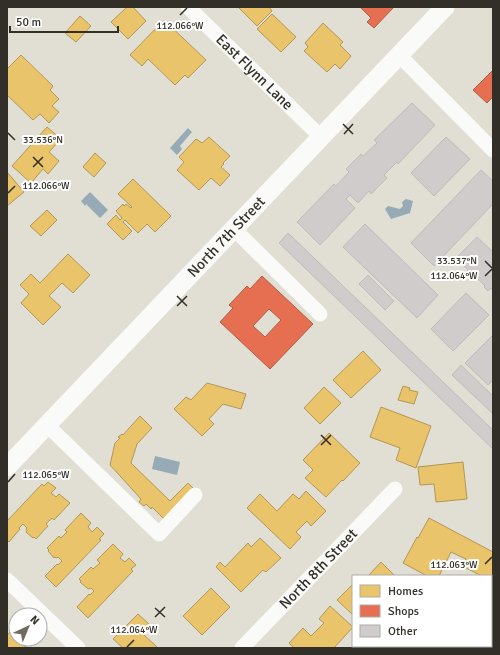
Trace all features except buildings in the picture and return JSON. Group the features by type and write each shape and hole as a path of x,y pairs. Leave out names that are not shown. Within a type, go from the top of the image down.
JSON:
{"main road":[{"name":"North 7th Street","path":"7,467 445,7"}],"street":[{"name":"East Flynn Lane","path":"188,7 321,137"},
{"path":"399,55 493,150"},
{"path":"234,229 320,314"},
{"path":"47,425 159,534 195,495"},
{"name":"North 8th Street","path":"242,648 395,489"},
{"path":"7,580 78,648"}],"water":[{"path":"188,128 192,132 180,146 182,149 177,155 170,148"},
{"path":"90,192 108,210 100,218 81,201"},
{"path":"406,199 413,201 410,213 391,219 385,209 388,206 400,209 403,206 402,202"},
{"path":"155,456 180,462 177,475 152,469"}]}
